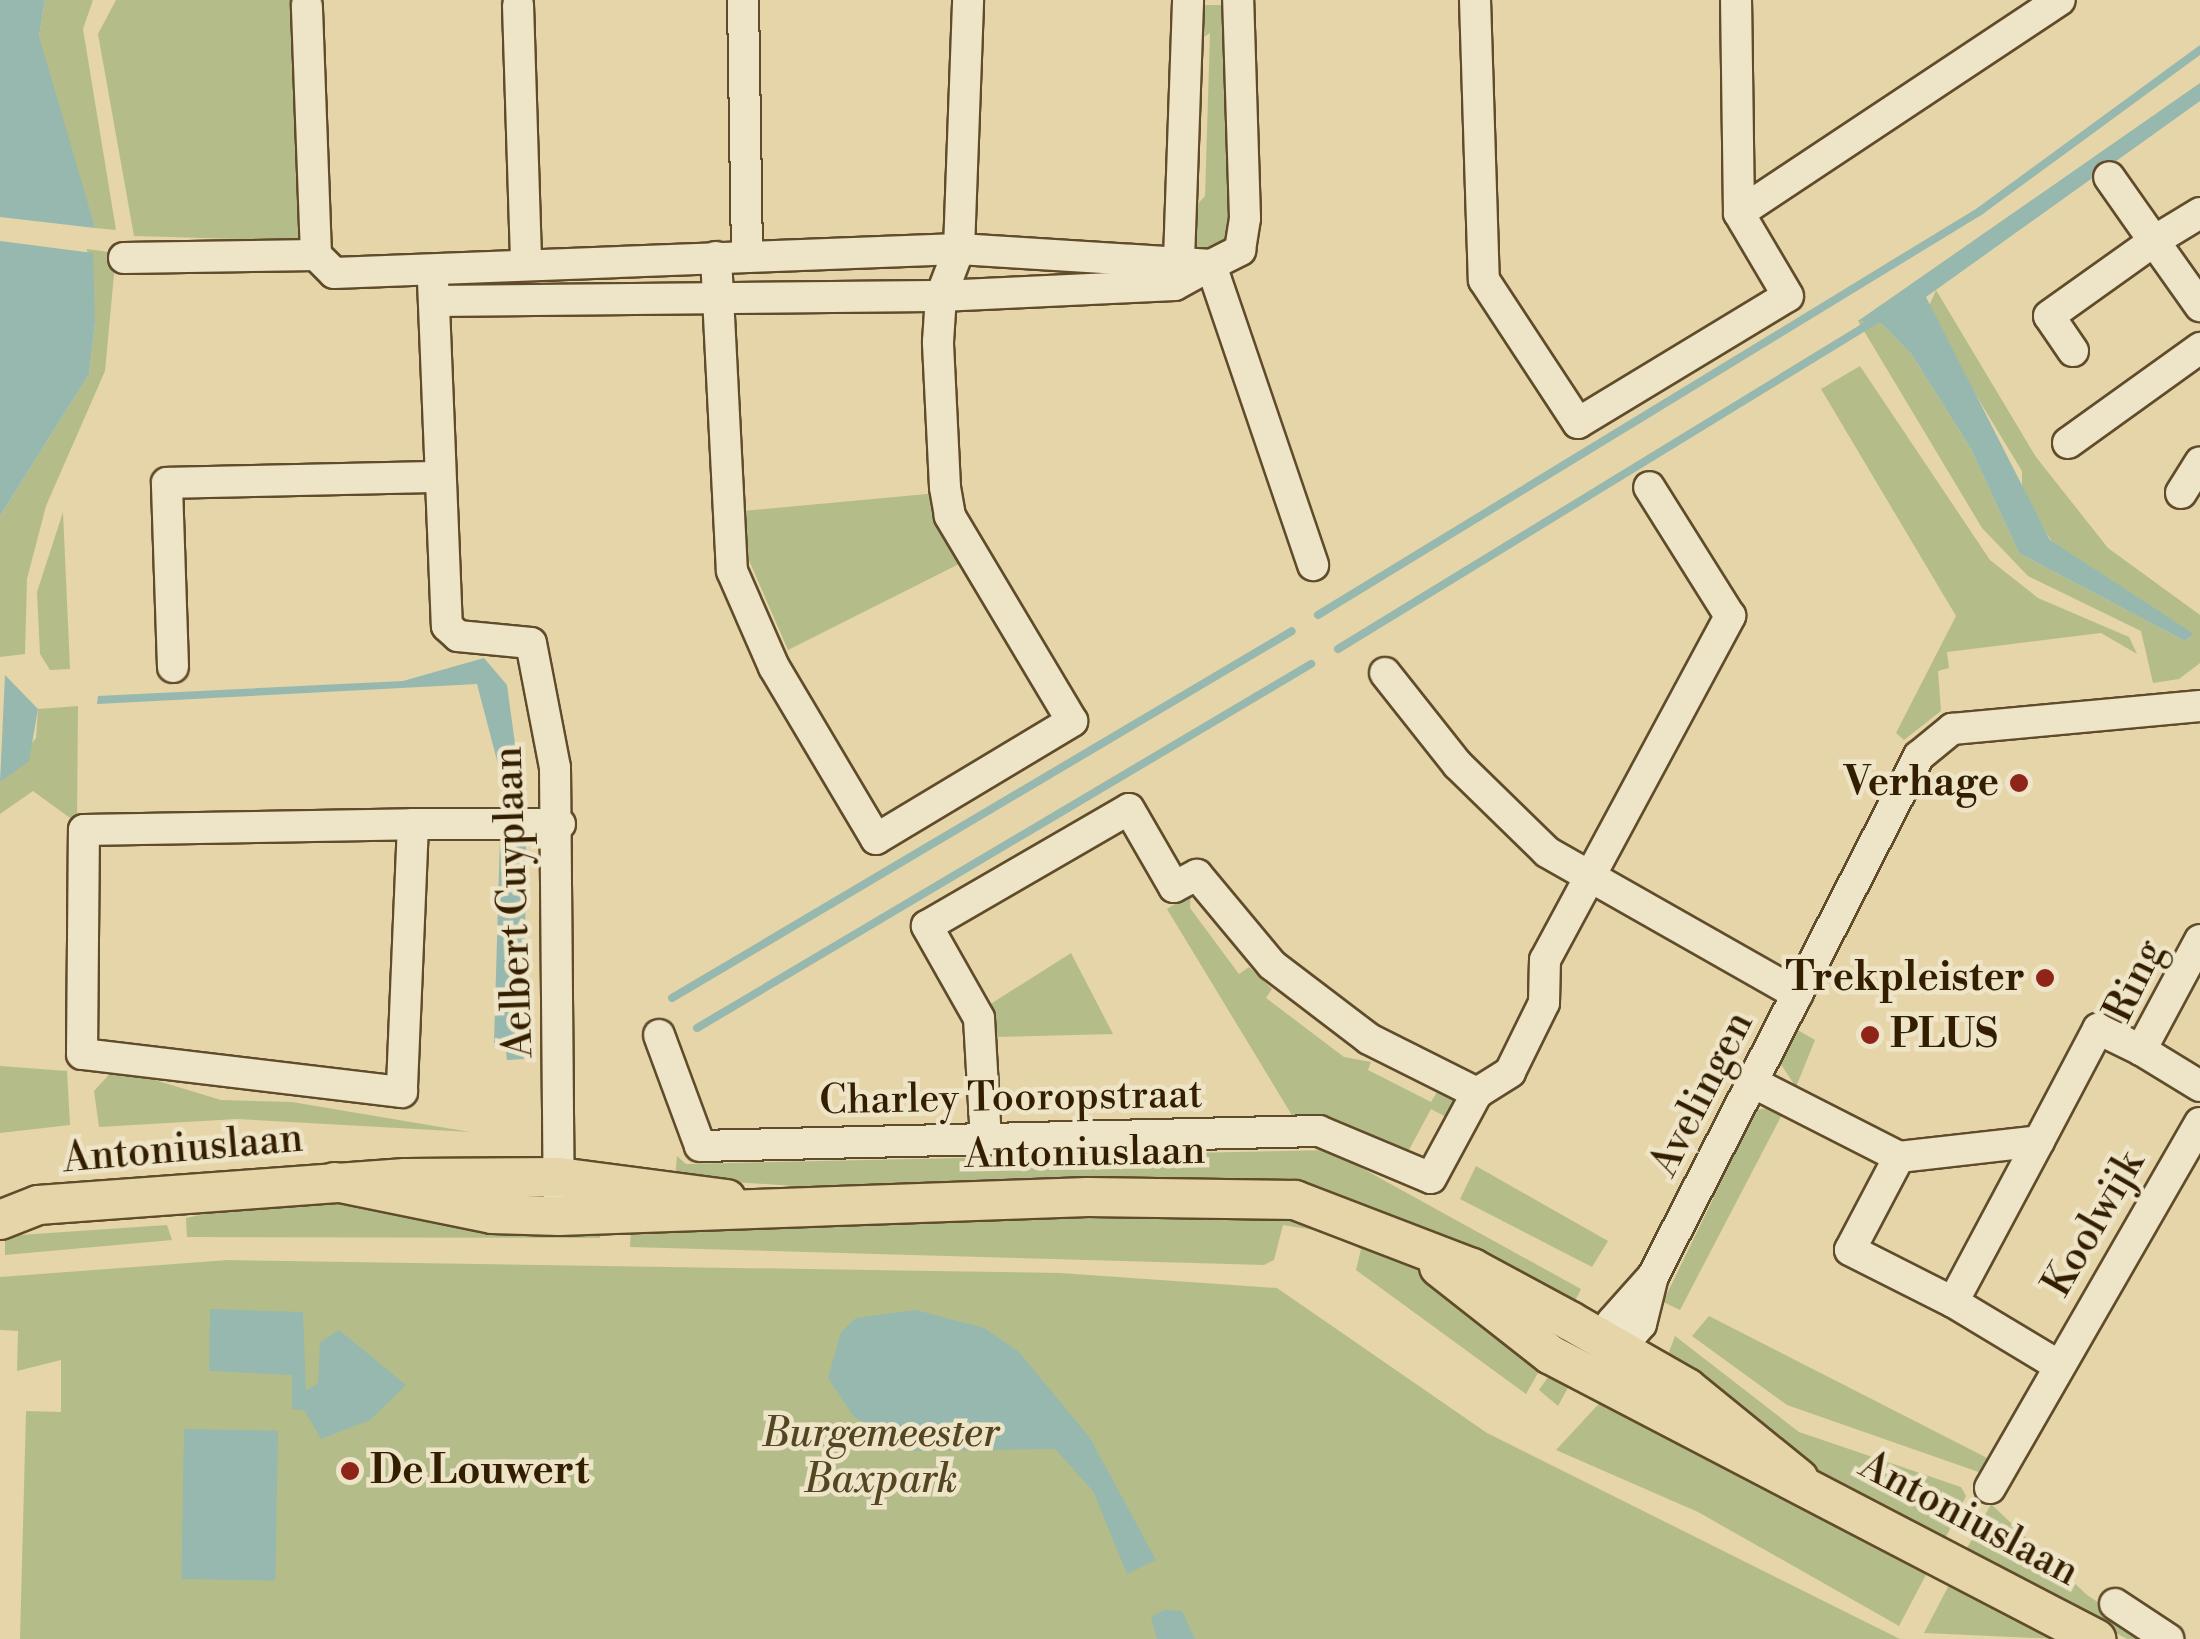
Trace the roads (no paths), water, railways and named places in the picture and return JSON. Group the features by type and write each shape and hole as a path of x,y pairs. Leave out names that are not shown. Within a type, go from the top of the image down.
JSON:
{"main road":[{"name":"Antoniuslaan","path":"0,1220 38,1205 336,1182 559,1177 712,1192 743,1205"},
{"name":"Antoniuslaan","path":"336,1182 492,1214 558,1216 707,1214 743,1205 1252,1196 1295,1200 1419,1248 1616,1347 1687,1388 1799,1479"},
{"name":"Antoniuslaan","path":"0,1196 38,1205"},
{"name":"Antoniuslaan","path":"1419,1248 1537,1345 1598,1380 1799,1479 2096,1639"}],"street":[{"path":"743,0 747,257"},
{"path":"716,257 732,571 774,667 876,838 1072,721 950,516 941,296 959,249 968,0"},
{"path":"1178,260 1188,0"},
{"path":"435,301 721,303 1175,285 1240,250 1245,218 1238,0"},
{"path":"1475,0 1484,280 1578,423 1788,296 1746,226 1736,0"},
{"path":"1746,226 2060,0"},
{"path":"307,5 316,255 334,273 526,261 959,249 1212,265"},
{"path":"518,5 526,261"},
{"path":"2109,177 2200,306"},
{"path":"2073,351 2048,316 2200,213"},
{"path":"124,258 316,255"},
{"path":"1212,265 1313,565"},
{"name":"Aelbert Cuyplaan","path":"432,268 447,626 458,636 531,642 560,824 558,1216"},
{"path":"2068,444 2200,348"},
{"path":"2182,493 2200,463"},
{"path":"173,668 167,483 440,477"},
{"path":"986,1140 979,1018 926,926 1129,809 1174,887 1197,875 1272,966 1369,1039 1476,1093 1510,1072 1544,1003 1545,960 1590,884 1730,616 1649,488"},
{"path":"1385,673 1458,765 1590,884 1797,994"},
{"name":"Avelingen","path":"1598,1380 1616,1347 1641,1324 1652,1276 1920,756 1952,730 2053,716 2087,722 2117,709 2200,705"},
{"path":"413,824 402,1092 82,1054 84,830 413,824 560,824"},
{"name":"Ring","path":"2200,940 2141,1050 2200,1086"},
{"path":"1953,1302 2098,1029 2141,1050"},
{"name":"Charley Tooropstraat","path":"659,1035 700,1146 1319,1130 1431,1178 1476,1093"},
{"path":"1754,1082 1899,1157 2039,1141"},
{"name":"Koolwijk","path":"1990,1488 2200,1122"},
{"name":"Koolwijk","path":"1899,1157 1850,1250 1953,1302 2058,1365"},
{"path":"2115,1604 2168,1639"}],"water":[{"path":"0,0 45,0 39,36 95,228 0,217"},
{"path":"2200,83 2200,101 1926,297 2050,540 2194,634 2185,641 2019,553 1971,449 1912,355 1882,324 1858,321"},
{"path":"0,241 93,253 95,323 89,374 0,516"},
{"path":"484,658 507,685 524,810 510,810 477,684 97,704 98,696 403,681"},
{"path":"5,675 38,709 29,761 0,782"},
{"path":"500,837 526,838 524,1059 507,1060 505,1043 494,1043"},
{"path":"210,1309 303,1312 306,1391 318,1383 320,1342 339,1330 406,1385 370,1420 321,1439 304,1410 292,1409 292,1375 209,1371"},
{"path":"916,1310 984,1328 1019,1352 1090,1438 1156,1560 1127,1574 1093,1491 1055,1449 913,1451 854,1417 828,1378 841,1332 856,1318"},
{"path":"184,1429 278,1431 275,1581 181,1579"},
{"path":"1164,1610 1182,1611 1195,1639 1157,1639 1151,1617"}],"waterway":[{"path":"1318,615 1980,211 2200,50"},
{"path":"1338,649 1879,318"},
{"path":"672,998 1292,631"},
{"path":"697,1028 1311,664"}],"place":[{"name":"Verhage","path":"2019,783"},
{"name":"Trekpleister","path":"2045,978"},
{"name":"PLUS","path":"1870,1035"},
{"name":"De Louwert","path":"350,1471"}],"park label":[{"name":"Burgemeester Baxpark","path":"881,1457"}]}
